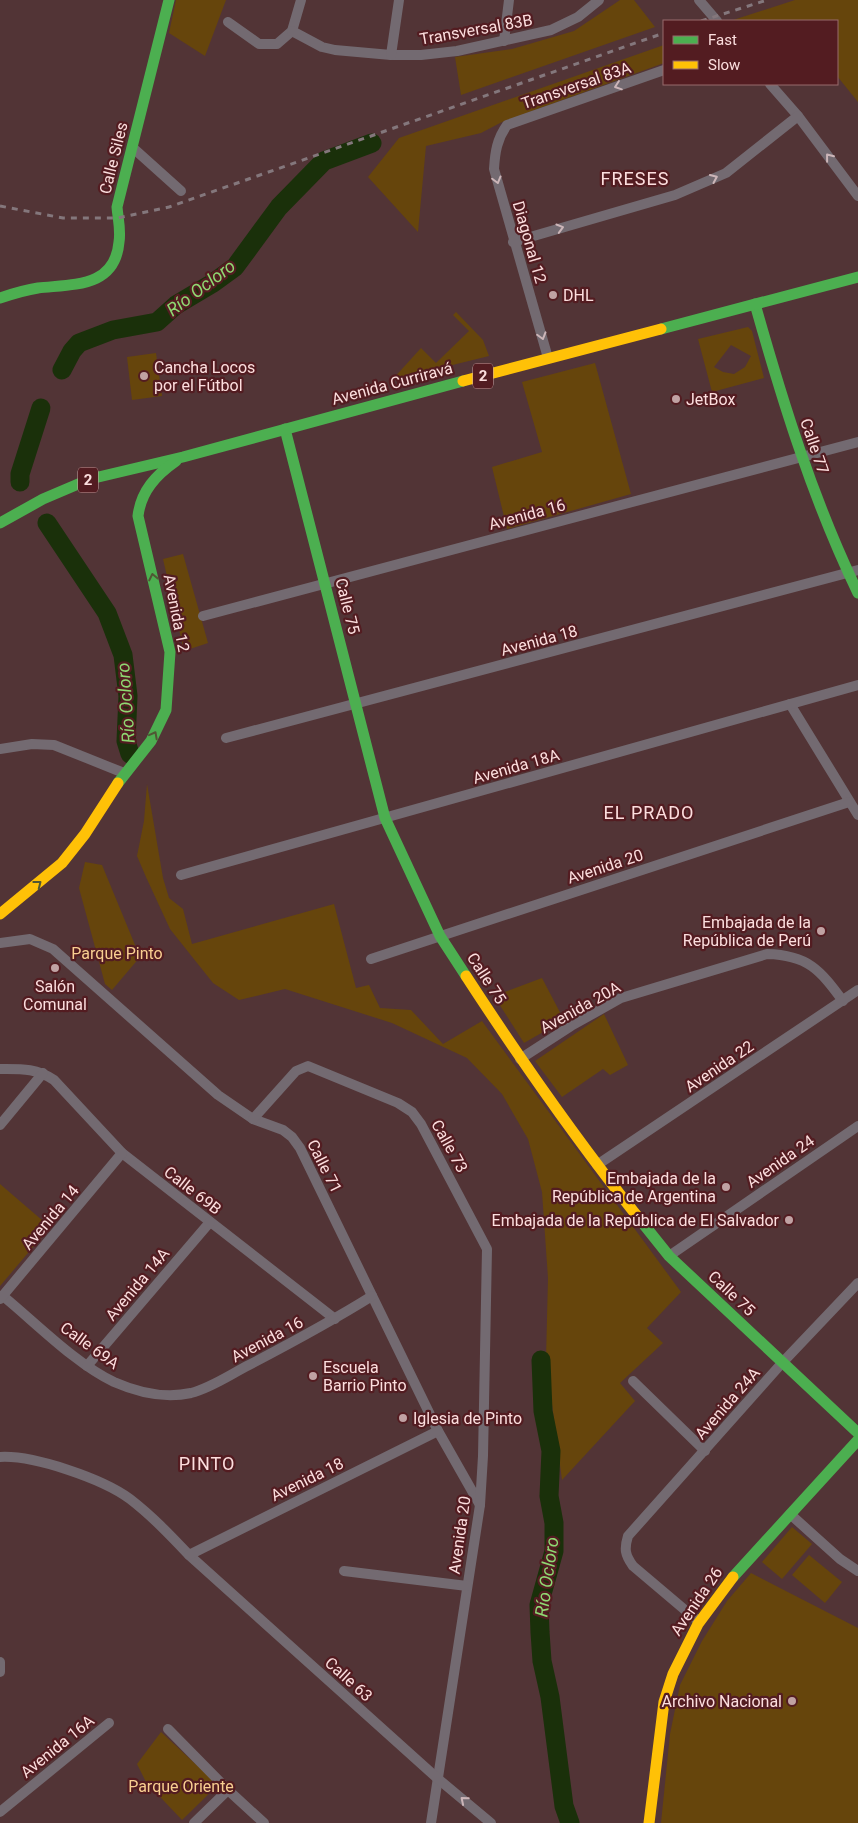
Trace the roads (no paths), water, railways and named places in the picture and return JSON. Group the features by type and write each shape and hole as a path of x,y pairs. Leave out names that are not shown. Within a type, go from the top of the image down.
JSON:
{"main road":[{"name":"Calle Siles","path":"0,298 23,290 84,284 96,279 109,270 117,255 120,230 117,207 169,0"},
{"name":"Avenida Curriravá","path":"0,523 43,499 83,481 183,457 548,358 858,278"},
{"name":"Calle 77","path":"755,304 800,456 853,571 858,593"},
{"name":"Calle 75","path":"285,428 385,818 440,936 520,1059 597,1166 669,1256 858,1433"},
{"name":"Avenida 12","path":"0,914 62,863 85,834 124,773 151,741 166,710 170,678 170,652 138,516 138,503 146,486 183,457"},
{"name":"Avenida 26","path":"649,1823 664,1702 681,1653 698,1621 738,1568 858,1440"}],"street":[{"path":"228,22 251,40 265,46 276,44 292,31 301,0"},
{"path":"391,55 399,0"},
{"path":"504,41 509,0"},
{"name":"Transversal 83B","path":"292,31 322,47 391,55 457,51 550,30 578,17 599,0"},
{"path":"699,0 716,20"},
{"name":"Transversal 83A","path":"501,133 507,125 663,70"},
{"path":"771,85 798,116 858,196"},
{"path":"513,242 675,195 726,173 798,116"},
{"name":"Diagonal 12","path":"501,133 495,150 494,169 513,242 548,358"},
{"path":"132,147 181,191"},
{"name":"Avenida 16","path":"203,616 858,442"},
{"name":"Avenida 18","path":"226,738 760,598 853,571"},
{"name":"Avenida 18A","path":"181,875 858,685"},
{"path":"790,704 858,815"},
{"path":"0,749 32,744 54,745 124,773"},
{"name":"Avenida 20","path":"371,959 849,802"},
{"name":"Calle 71","path":"0,943 30,940 53,949 218,1095 253,1119 284,1130 300,1148 438,1431 480,1505"},
{"name":"Avenida 20A","path":"520,1059 571,1026 621,998 767,954 788,955 814,966 843,1000"},
{"name":"Avenida 22","path":"597,1166 858,990"},
{"name":"Calle 73","path":"253,1119 291,1076 301,1068 316,1068 398,1103 412,1112 421,1124 487,1249"},
{"path":"0,1069 29,1069 43,1073 0,1125"},
{"name":"Calle 69B","path":"43,1073 54,1080 122,1153 335,1319"},
{"name":"Avenida 24","path":"669,1256 858,1126"},
{"name":"Avenida 14","path":"2,1298 122,1153"},
{"name":"Avenida 14A","path":"88,1366 210,1222"},
{"name":"Avenida 20","path":"431,1823 480,1505 483,1456 487,1249"},
{"name":"Avenida 24A","path":"698,1621 633,1566 626,1556 625,1547 628,1536 782,1363 858,1283"},
{"name":"Avenida 16","path":"170,1395 192,1392 220,1380 335,1319 372,1296"},
{"name":"Calle 69A","path":"2,1298 88,1366 112,1381 136,1391 156,1395 170,1395"},
{"path":"633,1381 705,1451"},
{"name":"Avenida 18","path":"189,1555 438,1431"},
{"name":"Calle 63","path":"0,1457 36,1460 111,1489 128,1498 153,1517 189,1555 437,1778 491,1823"},
{"path":"790,1514 840,1559 858,1571"},
{"path":"344,1572 467,1586"},
{"path":"0,1662 0,1672"},
{"name":"Avenida 16A","path":"0,1812 109,1724"},
{"path":"168,1729 228,1790 264,1823"},
{"path":"194,1823 228,1790"}],"waterway":[{"name":"Río Ocloro","path":"62,370 72,351 79,343 113,330 157,322 176,305 213,283 235,267 279,207 324,161 372,143"},
{"name":"Río Ocloro","path":"20,482 20,474 41,408"},
{"name":"Río Ocloro","path":"47,523 107,613 123,655 128,696 126,741 130,754"},
{"name":"Río Ocloro","path":"541,1360 543,1411 551,1451 549,1496 554,1523 554,1551 539,1605 540,1632 542,1661 550,1697 564,1806 570,1823"}],"railway":[{"path":"704,20 767,0"},
{"path":"0,206 63,218 118,218 169,207 663,33"}],"place":[{"name":"DHL","path":"553,295"},
{"name":"Cancha Locos por el Fútbol","path":"144,376"},
{"name":"JetBox","path":"676,399"},
{"name":"Embajada de la República de Perú","path":"821,931"},
{"name":"Salón Comunal","path":"55,968"},
{"name":"Embajada de la República de Argentina","path":"726,1187"},
{"name":"Embajada de la República de El Salvador","path":"789,1220"},
{"name":"Escuela Barrio Pinto","path":"313,1376"},
{"name":"Iglesia de Pinto","path":"403,1418"},
{"name":"Archivo Nacional","path":"792,1701"}],"district":[{"name":"FRESES","path":"635,179"},
{"name":"EL PRADO","path":"649,813"},
{"name":"PINTO","path":"207,1464"}],"park label":[{"name":"Parque Pinto","path":"117,953"},
{"name":"Parque Oriente","path":"181,1786"}]}
